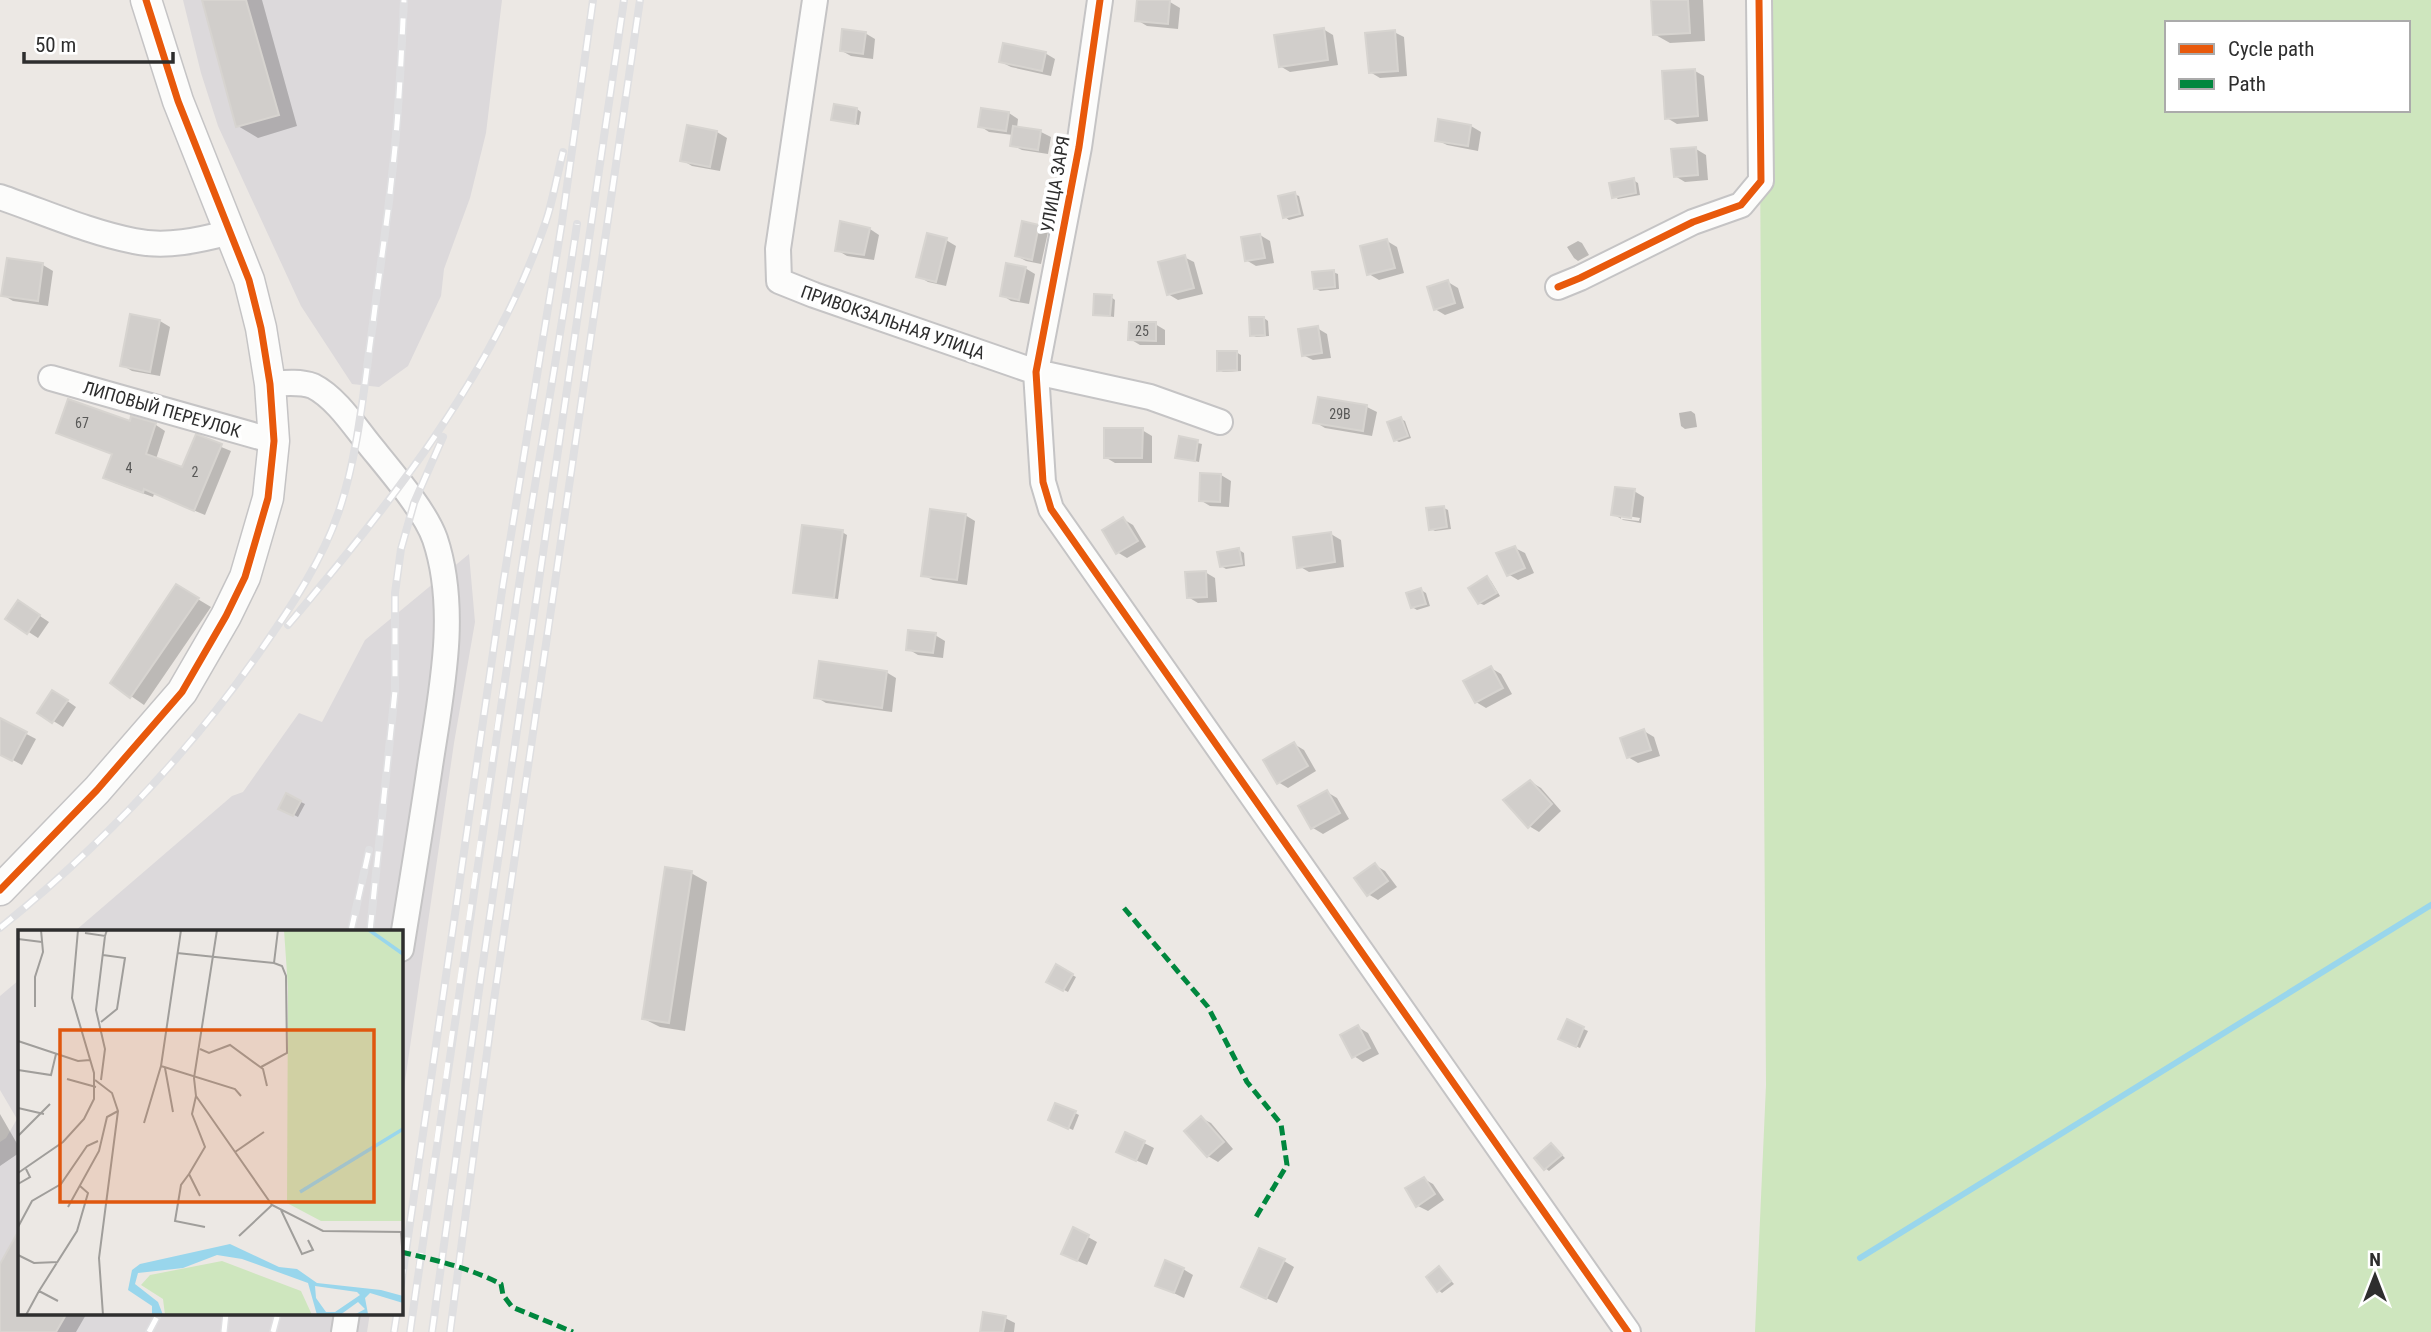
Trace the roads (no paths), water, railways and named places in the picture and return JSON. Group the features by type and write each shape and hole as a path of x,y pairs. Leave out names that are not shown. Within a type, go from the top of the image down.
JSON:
{"street":[{"path":"0,890 97,790 182,692 226,617 245,577 268,498 274,441 270,384 261,328 249,280 178,101 146,0"},
{"name":"ПРИВОКЗАЛЬНАЯ УЛИЦА","path":"816,0 778,249 779,281 1036,372"},
{"name":"УЛИЦА ЗАРЯ","path":"1100,0 1079,147 1036,372 1042,482 1051,509 1628,1332"},
{"path":"1558,287 1693,222 1741,205 1761,181 1759,0"},
{"path":"0,197 102,233 136,242 172,243 201,240 230,232"},
{"path":"1036,372 1150,397 1220,422"},
{"name":"ЛИПОВЫЙ ПЕРЕУЛОК","path":"51,378 274,441"},
{"path":"270,384 312,386 340,410 414,503 434,537 444,579 446,628 443,678 402,943"},
{"path":"344,1332 347,1314"}],"waterway":[{"path":"1860,1258 2431,905"}],"railway":[{"path":"0,928 107,832 203,726 233,689 283,617 315,566 332,530 346,488 364,394 394,153 404,0"},
{"path":"402,1278 503,584 562,222 593,0"},
{"path":"432,1332 478,997 624,0"},
{"path":"450,1332 494,1000 640,0"},
{"path":"288,625 364,533 435,436 468,385 523,280 548,215 563,152"},
{"path":"410,1332 490,776 577,224"},
{"path":"370,930 395,691 395,593 401,549 414,503 443,437"},
{"path":"351,930 369,850"},
{"path":"149,1332 158,1314"},
{"path":"224,1332 226,1314"},
{"path":"273,1332 278,1314"},
{"path":"394,1332 397,1314"}]}
